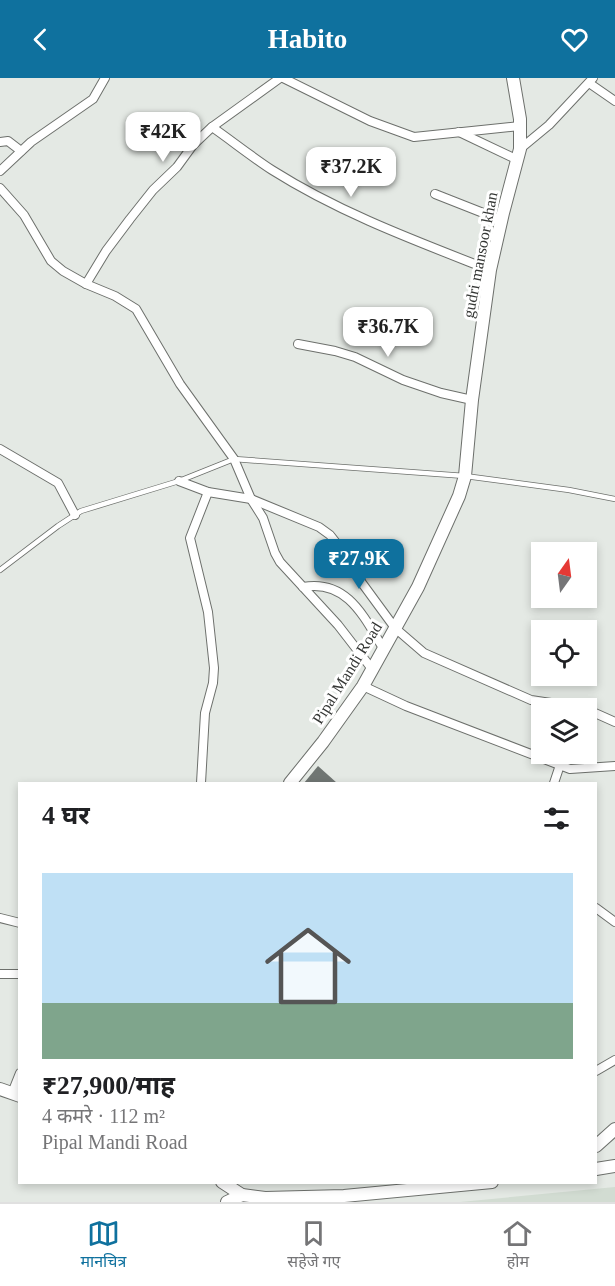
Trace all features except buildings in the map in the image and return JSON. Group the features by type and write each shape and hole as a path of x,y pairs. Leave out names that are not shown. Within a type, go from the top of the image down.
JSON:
{"street":[{"path":"0,171 21,151 93,99 105,78"},
{"path":"86,284 106,251 145,200 177,167 193,145 212,126 281,78 400,133 424,137 520,126"},
{"name":"gudri mansoor khan","path":"465,476 472,400 490,270 519,154 520,126 513,78"},
{"path":"459,132 519,154 591,80 615,101"},
{"path":"212,126 273,170 346,210 385,229 490,270"},
{"path":"0,142 8,141 21,151"},
{"path":"0,188 24,215 51,261 86,284 116,296 136,309 180,384 234,459 251,498 263,518 280,562 338,625 372,669"},
{"path":"435,194 501,220"},
{"path":"298,344 355,357 423,387 472,400"},
{"path":"0,449 58,483 75,515"},
{"name":"Pipal Mandi Road","path":"291,782 363,686 423,577 459,496 465,476"},
{"path":"179,481 208,492 251,498 308,521 330,535 395,628 423,653 531,700"},
{"path":"201,782 205,713 213,683 214,668 208,612 190,538 208,492"},
{"path":"303,587 325,586 350,600 360,610 383,648"},
{"path":"363,686 406,706 560,765 576,769 615,766"},
{"path":"597,714 615,722"},
{"path":"554,782 560,765"},
{"path":"597,910 615,922"},
{"path":"0,918 18,923"},
{"path":"0,974 18,974"},
{"path":"597,1070 615,1060"},
{"path":"11,1092 18,1077"},
{"path":"597,1145 615,1130"},
{"path":"597,1168 615,1166"},
{"path":"225,1184 243,1195 265,1198 344,1197 453,1184"},
{"path":"227,1202 243,1195"}],"lane":[{"path":"0,570 75,515 102,504 179,481 234,459 465,476 569,490 615,499"}],"shaded area":[{"path":"615,1187 615,1202 460,1202"}]}
